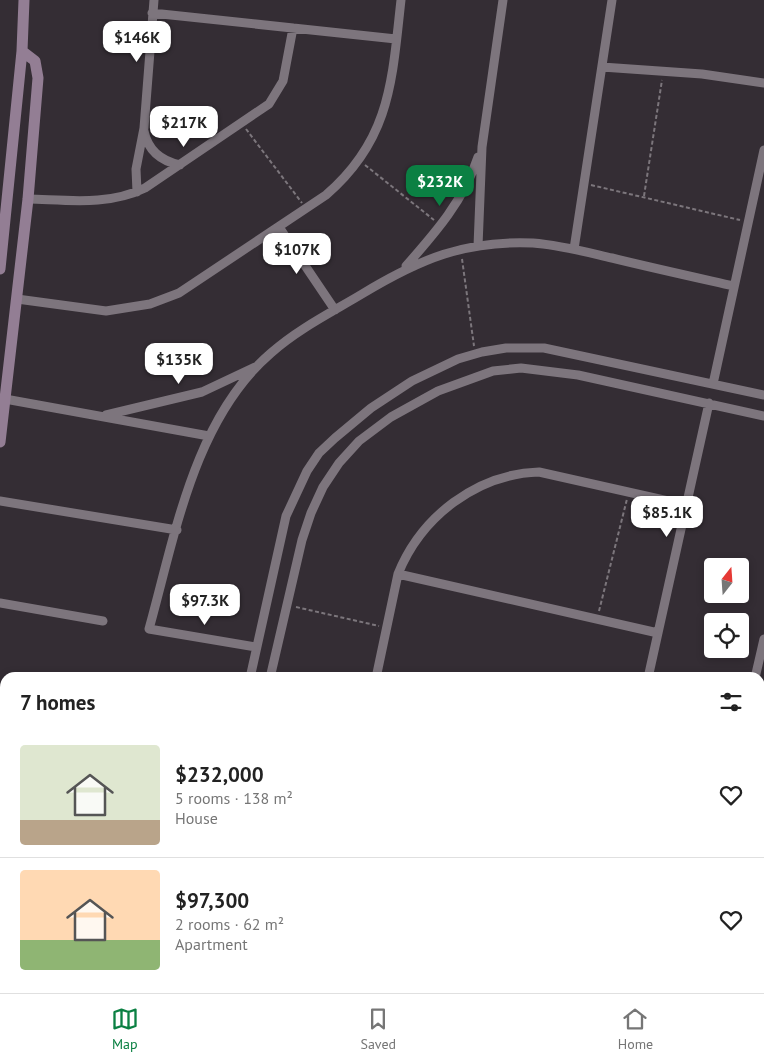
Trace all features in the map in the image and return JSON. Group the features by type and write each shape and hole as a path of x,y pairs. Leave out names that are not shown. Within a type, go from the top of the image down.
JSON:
{"street":[{"path":"0,269 22,50 24,0"},
{"path":"137,192 136,169 144,128 154,0"},
{"path":"17,298 106,311 150,304 178,293 338,185 360,161 380,122 390,80 401,0"},
{"path":"478,246 482,147 503,0"},
{"path":"574,249 612,0"},
{"path":"152,13 396,39"},
{"path":"28,199 104,200 137,192 269,104 280,90 293,28"},
{"path":"0,442 5,399 6,348 17,298 28,199 38,71 33,58 22,50"},
{"path":"602,67 664,70 764,83"},
{"path":"144,128 151,150 159,157 180,164"},
{"path":"403,269 441,226 465,188 482,147"},
{"path":"713,384 764,150"},
{"path":"279,226 335,310"},
{"path":"256,647 149,629 194,472 209,436 231,399 258,366 283,343 403,269 461,249 478,246 534,243 574,249 734,286"},
{"path":"251,672 286,516 295,493 320,453 335,438 392,393 435,369 476,354 506,348 544,348 764,396"},
{"path":"103,415 202,392 258,366"},
{"path":"271,672 311,513 323,487 339,463 359,441 391,417 438,391 493,371 521,368 578,375 764,416"},
{"path":"5,399 103,415 209,436"},
{"path":"649,672 709,404"},
{"path":"377,672 398,574 413,543 435,517 448,506 500,477 519,472 539,472 686,505"},
{"path":"0,501 177,530"},
{"path":"398,574 658,633"},
{"path":"0,603 103,621"},
{"path":"756,672 764,639"}],"path":[{"path":"643,198 664,70"},
{"path":"242,123 306,208"},
{"path":"360,161 441,226"},
{"path":"584,183 748,222"},
{"path":"461,249 476,354"},
{"path":"596,619 629,492"},
{"path":"288,605 386,628"}]}
